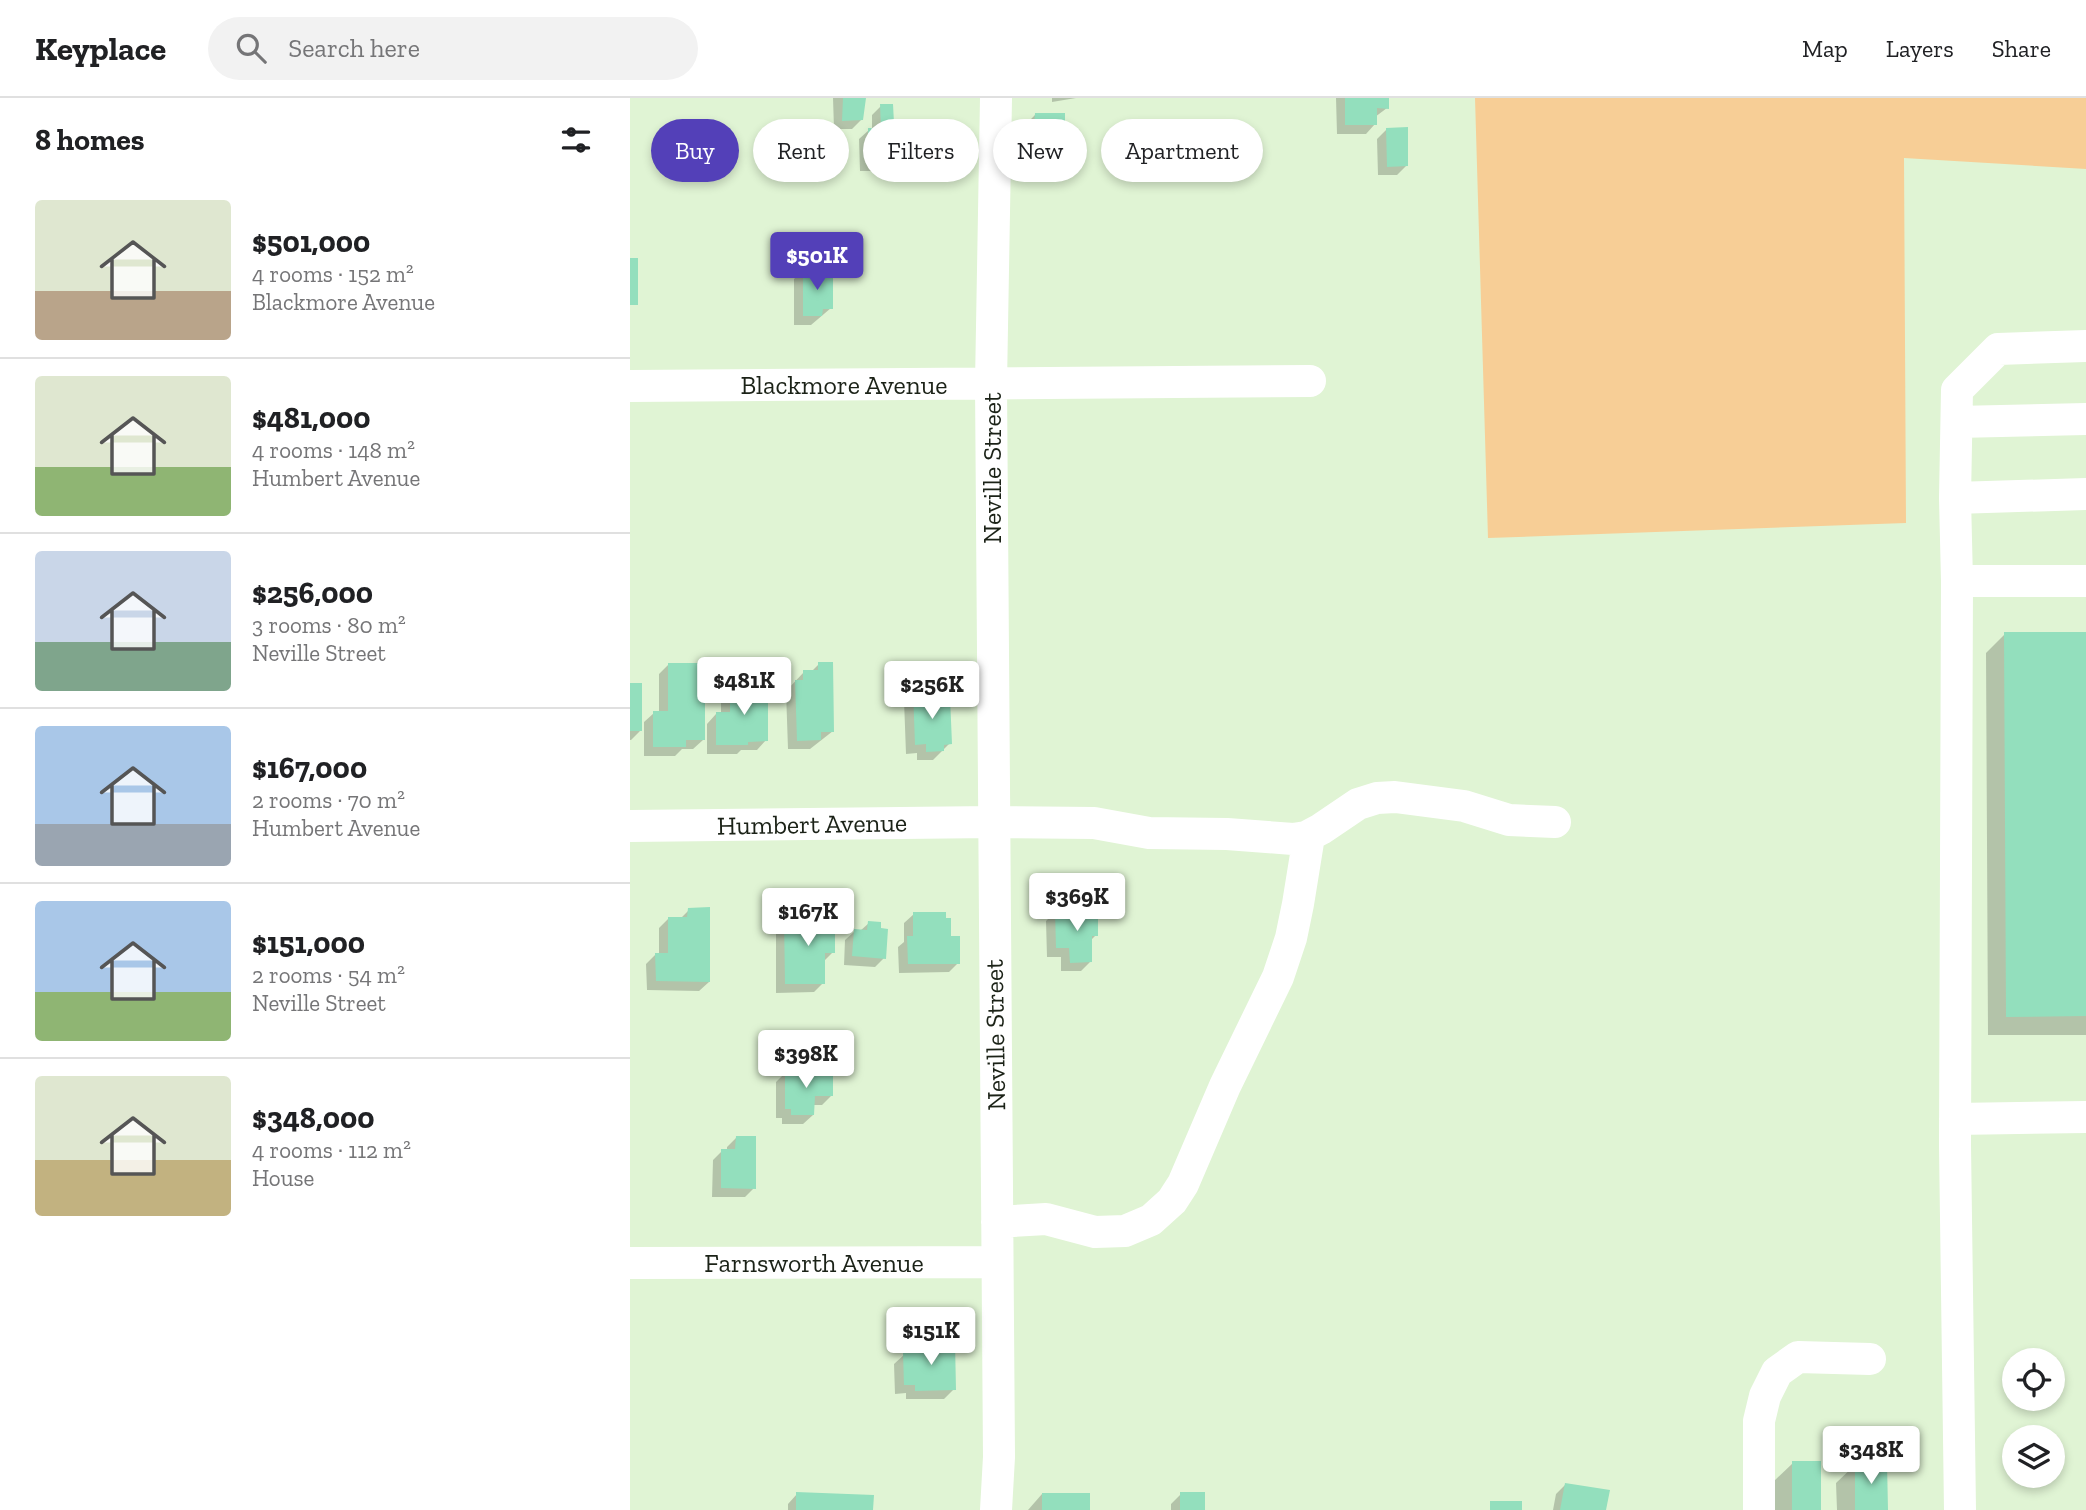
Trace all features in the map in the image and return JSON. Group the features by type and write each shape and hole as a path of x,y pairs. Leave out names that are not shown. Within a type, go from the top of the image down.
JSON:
{"street":[{"name":"Neville Street","path":"996,98 991,384 999,1486 996,1510"},
{"path":"1960,1510 1955,1119 1957,390 1998,349 2086,346"},
{"name":"Blackmore Avenue","path":"630,386 1310,382"},
{"path":"1957,422 2086,419"},
{"path":"1955,498 2086,494"},
{"path":"1956,581 2086,581"},
{"path":"997,1222 1046,1219 1095,1232 1125,1231 1152,1220 1172,1201 1184,1184 1225,1086 1278,977 1291,938 1308,835 1358,804 1377,798 1395,797 1464,806 1508,820 1555,822"},
{"name":"Humbert Avenue","path":"630,826 1094,823 1149,833 1227,834 1293,839 1308,835"},
{"path":"1955,1119 2086,1117"},
{"name":"Farnsworth Avenue","path":"630,1263 997,1262"},
{"path":"1759,1510 1759,1421 1765,1396 1777,1372 1798,1357 1870,1359"}],"shaded area":[{"path":"1475,98 2086,98 2086,169 1904,158 1906,523 1488,538"}],"building":[{"path":"843,98 866,98 863,120 842,119"},
{"path":"1345,98 1389,98 1389,109 1377,108 1377,125 1345,125"},
{"path":"880,104 893,104 894,119 881,119"},
{"path":"1035,113 1065,113 1065,119 1035,119"},
{"path":"1408,127 1408,166 1387,167 1386,128"},
{"path":"630,258 638,258 638,305 630,305"},
{"path":"817,267 818,275 833,275 833,309 823,309 822,316 803,316 803,268"},
{"path":"2004,632 2086,632 2086,1016 2006,1017"},
{"path":"818,662 833,662 834,732 821,732 821,740 797,741 795,680 803,680 803,670 818,670"},
{"path":"668,663 705,663 705,740 686,740 686,747 653,747 653,711 668,711"},
{"path":"630,683 642,683 642,731 630,731"},
{"path":"730,687 768,687 768,741 748,742 748,745 716,745 716,712 730,712"},
{"path":"929,688 930,698 950,697 952,744 944,745 944,751 926,752 926,744 915,745 913,689"},
{"path":"710,907 710,982 656,981 655,953 668,953 668,917 687,917 688,908"},
{"path":"1098,909 1098,936 1092,936 1092,962 1070,963 1069,948 1056,948 1055,910"},
{"path":"913,912 946,912 946,918 951,918 951,936 960,936 960,964 908,964 907,936 913,936"},
{"path":"802,913 820,913 820,917 835,917 835,953 825,953 825,984 785,984 784,917 802,917"},
{"path":"868,921 881,922 881,928 888,929 886,959 852,956 854,929 867,930"},
{"path":"785,1071 833,1072 833,1096 815,1096 814,1115 791,1115 791,1109 785,1109"},
{"path":"736,1136 756,1136 756,1189 721,1188 721,1149 735,1149"},
{"path":"915,1342 955,1342 956,1390 915,1391 915,1385 904,1385 903,1353 915,1352"},
{"path":"1792,1461 1821,1461 1821,1510 1792,1510"},
{"path":"1855,1462 1887,1462 1888,1510 1855,1510"},
{"path":"1565,1483 1610,1490 1606,1510 1560,1510"},
{"path":"796,1492 874,1495 873,1510 796,1510"},
{"path":"1180,1492 1205,1492 1205,1510 1180,1510"},
{"path":"1042,1493 1090,1493 1090,1510 1042,1510"},
{"path":"1490,1501 1522,1501 1522,1510 1490,1510"}]}
